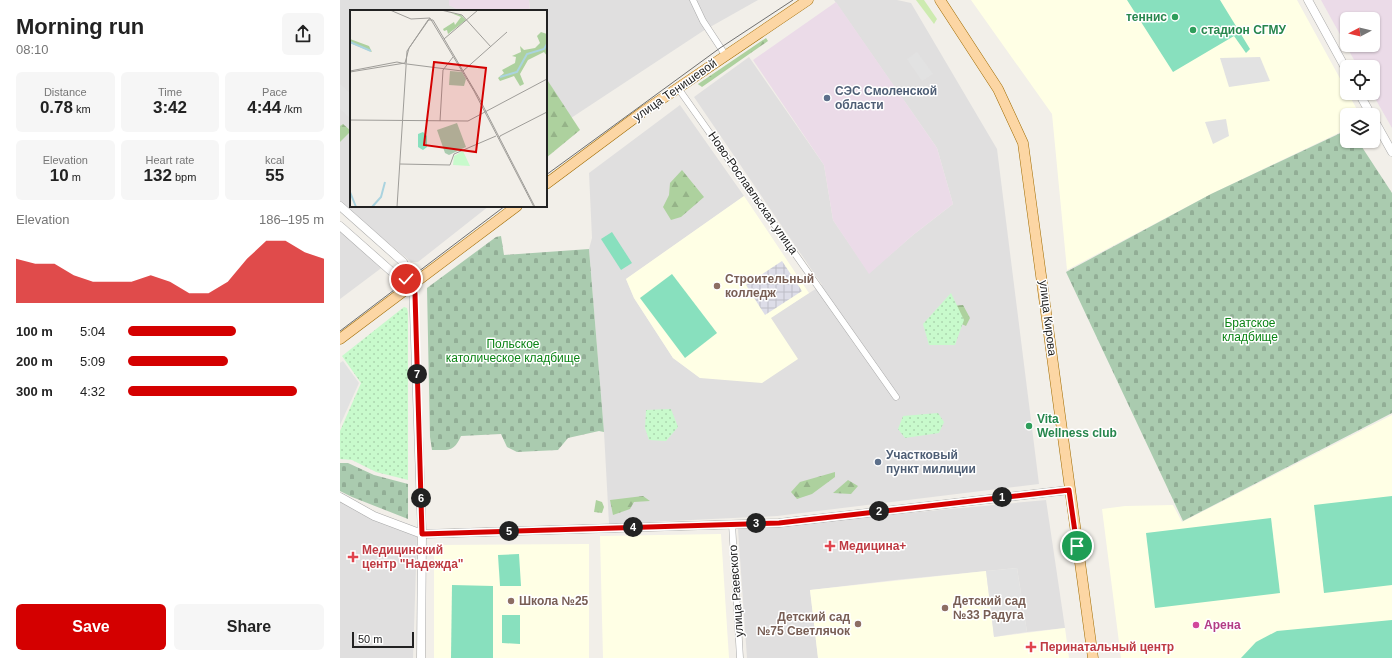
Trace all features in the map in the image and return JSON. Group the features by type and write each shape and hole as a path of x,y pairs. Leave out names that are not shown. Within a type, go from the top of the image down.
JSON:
{"main road":[{"name":"улица Тенишевой","path":"547,183 678,88 808,0"},
{"name":"улица Кирова","path":"940,0 998,89 1023,143 1042,271 1069,490 1093,658"},
{"path":"340,339 516,207"}],"street":[{"path":"693,0 703,21 726,56"},
{"path":"1308,0 1341,60"},
{"name":"Ново-Рославльская улица","path":"678,88 896,397"},
{"path":"1380,131 1392,152"},
{"path":"340,206 403,262 413,283 422,534 421,658"},
{"path":"340,226 392,272 413,283"},
{"path":"340,497 374,516 422,534 779,523 1069,490"},
{"name":"улица Раевского","path":"732,524 740,658"}],"shaded area":[{"path":"340,0 449,0 449,5 460,10 350,10 350,207 488,207 418,262 411,262 340,202"},
{"path":"449,0 529,0 530,10 458,10 449,5"},
{"path":"529,0 758,0 703,31 571,118 547,80 547,10 530,10"},
{"path":"834,0 897,0 911,3 997,149 1039,484 777,516 609,524 604,432 589,249 592,238 589,173 680,105 744,196 626,279 634,298 673,358 700,378 771,317 822,285 694,97 749,57 824,165 833,220 869,273 913,235 953,204 937,148"},
{"path":"971,0 1297,0 1340,78 1340,100 1352,100 1356,108 1340,108 1340,132 1211,194 1067,270 1052,114"},
{"path":"1321,0 1392,0 1392,128 1376,100 1380,100 1380,60 1354,60 1350,52 1380,52 1380,12 1340,12 1340,34"},
{"path":"836,2 937,148 953,204 913,235 869,274 833,220 824,165 753,60"},
{"path":"917,52 933,74 922,81 907,59"},
{"path":"1260,57 1270,81 1229,87 1220,58"},
{"path":"340,84 350,93 350,118 340,109"},
{"path":"1226,119 1229,136 1213,144 1205,122"},
{"name":"Строительный колледж","path":"744,196 809,293 771,318 798,359 762,383 700,378 673,358 634,298 626,279"},
{"path":"340,229 384,266 340,299"},
{"path":"782,261 802,291 765,315 746,285"},
{"path":"343,361 359,383 340,425 340,363"},
{"path":"1392,415 1392,658 1121,658 1102,509 1125,506 1173,505 1182,522"},
{"path":"340,499 417,536 413,658 340,658"},
{"path":"1046,500 1065,628 1027,632 1017,568 810,590 818,658 747,658 738,529"},
{"path":"721,534 729,658 603,658 600,536"},
{"name":"Школа №25","path":"589,544 589,658 434,658 434,545"},
{"path":"1017,568 1027,632 994,637 986,571"},
{"path":"986,571 994,637 1065,628 1069,658 818,658 810,590"}],"green space":[{"path":"916,0 924,0 937,19 934,24"},
{"name":"стадион СГМУ","path":"1127,0 1220,0 1250,49 1246,53 1234,36 1173,72"},
{"path":"766,38 768,41 702,87 698,84"},
{"path":"547,80 580,130 547,157"},
{"path":"343,124 350,130 350,132 340,142 340,126"},
{"name":"Братское кладбище","path":"1340,133 1340,148 1363,148 1392,193 1392,413 1183,521 1066,272 1211,194"},
{"path":"682,170 704,197 681,217 671,220 663,207 669,195 670,183"},
{"path":"612,232 632,263 621,270 601,239"},
{"name":"Польское католическое кладбище","path":"501,236 504,255 589,249 604,432 599,431 568,438 558,450 517,452 507,447 501,434 461,436 456,445 450,449 432,450 430,437 427,288 496,237"},
{"path":"672,274 717,333 685,358 640,298"},
{"path":"951,293 964,320 955,345 929,345 923,324"},
{"path":"963,305 970,318 966,326 949,318 950,306"},
{"path":"404,307 407,308 408,313 408,480 376,472 352,460 340,459 340,431 361,383 342,356"},
{"path":"671,409 678,427 666,441 649,440 645,428 646,410"},
{"path":"938,413 944,422 939,433 905,438 898,429 903,416"},
{"path":"340,463 348,463 374,475 408,484 408,519 340,491"},
{"path":"835,472 835,477 812,494 797,499 791,492 800,482"},
{"path":"848,480 858,486 851,494 833,493"},
{"path":"643,496 650,501 634,502 630,509 613,515 610,500"},
{"path":"1392,496 1392,585 1324,593 1314,505"},
{"path":"596,500 602,502 604,507 602,513 594,512"},
{"path":"1271,518 1280,593 1155,608 1146,533"},
{"path":"519,554 521,586 500,586 498,555"},
{"path":"452,585 493,586 493,658 451,658"},
{"path":"502,615 520,615 520,644 502,643"},
{"path":"1392,620 1392,658 1241,658 1256,642 1277,631"}],"tram line":[{"path":"547,174 720,48 793,0"},
{"path":"340,331 504,207"}],"place":[{"name":"теннис","path":"1175,17"},
{"name":"стадион СГМУ","path":"1193,30"},
{"name":"СЭС Смоленской области","path":"827,98"},
{"name":"Строительный колледж","path":"717,286"},
{"name":"Vita Wellness club","path":"1029,426"},
{"name":"Участковый пункт милиции","path":"878,462"},
{"name":"Медицина+","path":"830,546"},
{"name":"Медицинский центр \"Надежда\"","path":"353,557"},
{"name":"Школа №25","path":"511,601"},
{"name":"Детский сад №33 Радуга","path":"945,608"},
{"name":"Детский сад №75 Светлячок","path":"858,624"},
{"name":"Арена","path":"1196,625"},
{"name":"Перинатальный центр","path":"1031,647"}],"route":[{"path":"406,279 413,283 415,294 422,534 779,523 1069,490 1077,546"}]}
